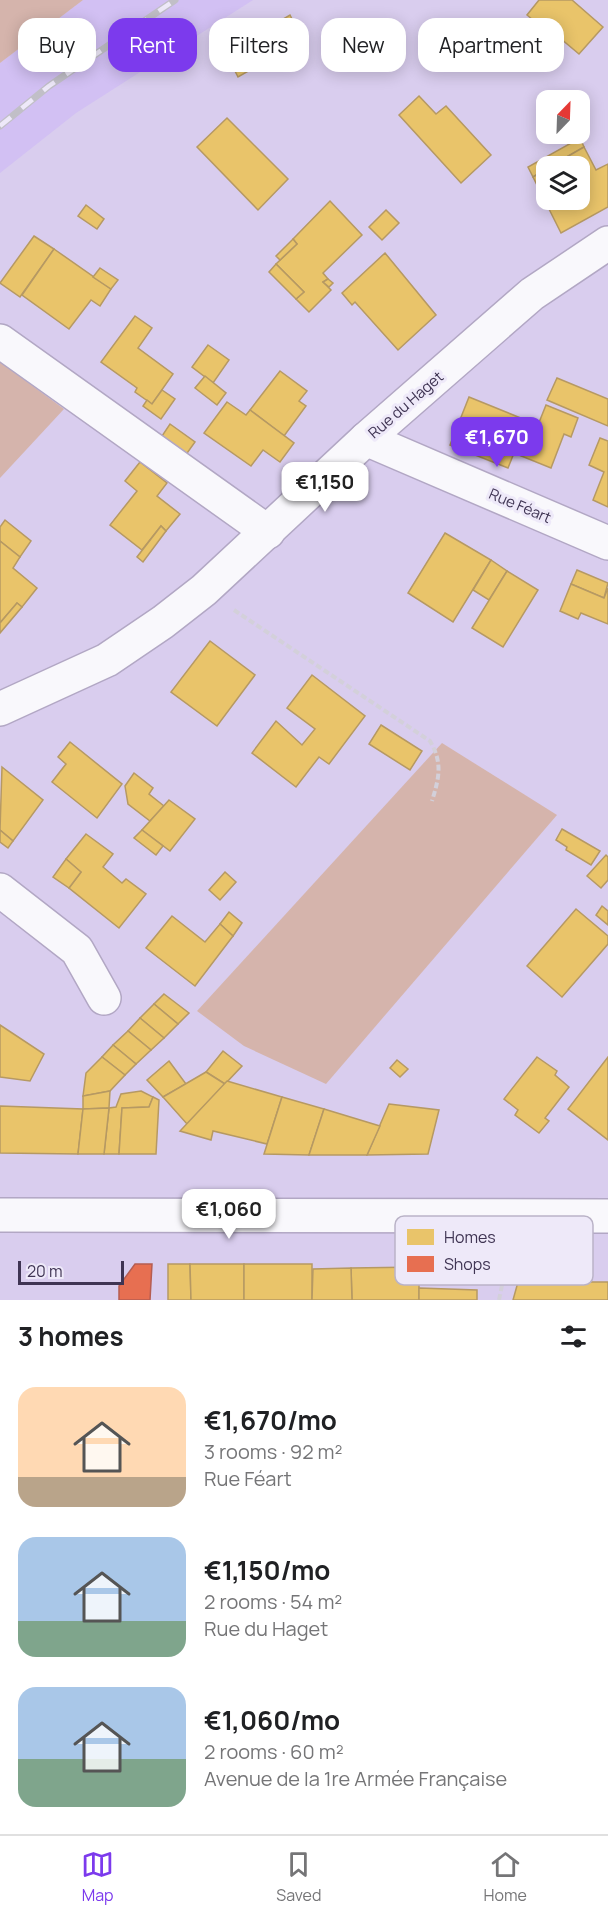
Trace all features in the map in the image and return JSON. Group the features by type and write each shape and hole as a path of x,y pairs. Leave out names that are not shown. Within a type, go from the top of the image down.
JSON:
{"street":[{"name":"Rue du Haget","path":"0,709 107,660 163,622 204,590 366,440 532,294 608,243"},
{"path":"0,340 268,532"},
{"name":"Rue Féart","path":"366,440 608,543"},
{"path":"0,890 77,950 104,998"},
{"path":"0,1215 608,1216"}],"path":[{"path":"204,590 430,741 438,755 440,774 432,801"},
{"path":"500,1300 503,1285"}],"shaded area":[{"path":"0,0 83,0 59,18 18,18 18,49 0,63"},
{"path":"83,0 253,0 225,18 209,18 209,28 197,36 197,18 108,18 108,72 140,72 76,113 0,173 0,63 18,49 18,72 96,72 96,18 59,18"},
{"path":"0,362 64,409 0,478"},
{"path":"442,743 557,815 326,1084 244,1046 197,1011"}],"building: Homes":[{"path":"539,0 572,0 603,27 579,54 564,41 564,18 531,18 527,15"},
{"path":"236,72 247,72 238,77"},
{"path":"419,96 436,114 446,106 491,155 461,183 399,115"},
{"path":"227,118 288,179 258,210 197,147"},
{"path":"569,144 583,144 584,147 568,156 548,156"},
{"path":"584,147 589,156 568,156"},
{"path":"590,158 596,170 608,164 608,207 561,233 550,210 590,210"},
{"path":"536,163 536,175 533,177 528,167"},
{"path":"330,201 362,235 323,273 328,279 323,282 331,290 309,312 296,299 304,292 276,264 297,244 293,239"},
{"path":"86,205 104,219 97,229 78,216"},
{"path":"386,210 399,223 382,240 369,227"},
{"path":"34,236 54,249 20,297 0,283"},
{"path":"293,239 297,244 280,260 276,256"},
{"path":"54,249 111,289 100,306 91,300 69,329 22,295"},
{"path":"385,253 436,315 398,350 355,302 352,305 342,293"},
{"path":"276,264 304,292 296,299 269,272"},
{"path":"100,268 118,280 111,289 93,277"},
{"path":"328,279 333,283 329,287 323,282"},
{"path":"135,316 152,328 138,348 173,374 152,404 135,392 137,388 101,362"},
{"path":"208,345 229,360 213,383 192,367"},
{"path":"280,371 307,391 299,401 306,406 284,436 250,410"},
{"path":"205,376 226,393 217,405 195,388"},
{"path":"557,378 608,399 608,426 547,400"},
{"path":"162,390 175,399 161,419 143,406 147,400 152,404"},
{"path":"469,397 538,425 546,405 578,418 571,437 564,434 551,468 514,453 508,468 450,445"},
{"path":"227,402 246,415 250,410 294,443 280,462 263,450 251,466 204,433"},
{"path":"170,424 195,442 185,456 160,439"},
{"path":"600,438 608,441 608,507 593,500 604,472 589,465"},
{"path":"140,462 167,483 157,496 180,514 166,531 161,526 142,550 110,525 137,491 125,481"},
{"path":"5,520 31,541 20,557 0,541 0,527"},
{"path":"161,526 166,531 143,562 137,557"},
{"path":"445,533 491,560 453,622 408,593"},
{"path":"0,541 20,557 13,568 37,588 22,607 17,603 0,623"},
{"path":"491,560 507,571 489,600 473,590"},
{"path":"577,570 608,583 604,598 571,584"},
{"path":"507,571 538,590 503,647 472,628"},
{"path":"571,584 604,598 608,588 608,624 581,613 578,619 560,611"},
{"path":"17,603 22,607 0,633 0,623"},
{"path":"210,641 255,675 217,726 171,692"},
{"path":"312,675 365,716 329,764 319,757 296,787 252,753 276,721 302,745 315,729 287,708"},
{"path":"381,725 422,751 410,770 369,744"},
{"path":"70,742 122,784 97,818 52,782 66,764 58,757"},
{"path":"2,767 43,800 13,841 0,830"},
{"path":"134,773 153,788 149,794 164,806 150,821 128,804 125,786"},
{"path":"169,800 195,819 170,851 142,830"},
{"path":"562,829 600,851 591,865 566,850 567,847 556,840"},
{"path":"0,830 13,841 8,848 0,842"},
{"path":"142,830 163,846 156,855 134,838"},
{"path":"86,834 113,854 103,867 122,883 126,879 146,894 119,928 69,888 81,872 66,859"},
{"path":"606,855 608,857 608,880 601,888 587,876"},
{"path":"66,859 81,872 69,888 53,877"},
{"path":"225,872 236,882 220,900 209,890"},
{"path":"602,906 608,911 608,925 596,915"},
{"path":"576,909 608,936 608,944 562,997 527,966"},
{"path":"229,912 242,923 233,936 220,924"},
{"path":"172,916 205,942 220,924 233,936 195,986 146,948"},
{"path":"164,994 189,1013 178,1024 154,1004"},
{"path":"154,1004 178,1024 164,1038 140,1018"},
{"path":"140,1018 164,1038 151,1050 128,1031"},
{"path":"0,1025 44,1054 30,1081 0,1077"},
{"path":"128,1031 151,1050 136,1064 113,1045"},
{"path":"113,1045 136,1064 125,1075 102,1057"},
{"path":"223,1051 242,1066 225,1084 206,1072"},
{"path":"102,1057 125,1075 110,1091 83,1096 86,1073"},
{"path":"537,1057 557,1071 555,1075 569,1087 545,1118 549,1121 539,1133 515,1115 518,1110 504,1099"},
{"path":"608,1057 608,1140 568,1109"},
{"path":"397,1060 408,1069 400,1077 390,1068"},
{"path":"169,1061 186,1084 163,1097 147,1080"},
{"path":"206,1072 225,1084 187,1124 163,1097"},
{"path":"227,1081 282,1097 267,1144 213,1131 211,1140 180,1131"},
{"path":"110,1091 109,1108 83,1109 83,1096"},
{"path":"141,1091 153,1097 149,1107 122,1108 119,1154 104,1154 109,1108 116,1107 121,1094"},
{"path":"153,1097 159,1100 156,1154 119,1154 122,1108 149,1107"},
{"path":"282,1097 324,1109 309,1155 264,1154"},
{"path":"389,1104 439,1110 428,1154 367,1155"},
{"path":"0,1106 83,1109 78,1154 0,1153"},
{"path":"109,1108 104,1154 78,1154 83,1109"},
{"path":"324,1109 380,1126 367,1155 309,1155"},
{"path":"168,1264 190,1264 191,1300 168,1300"},
{"path":"190,1264 244,1264 244,1300 191,1300"},
{"path":"244,1264 312,1264 312,1300 244,1300"},
{"path":"395,1267 395,1285 419,1285 419,1300 352,1300 351,1268"},
{"path":"351,1268 352,1300 312,1300 313,1269"},
{"path":"593,1282 608,1282 608,1300 513,1300 517,1285 593,1285"},
{"path":"419,1288 477,1290 477,1300 419,1300"}],"building: Shops":[{"path":"135,1264 152,1264 150,1300 119,1300 119,1286"}],"railway":[{"path":"0,126 49,86 175,0"}]}
